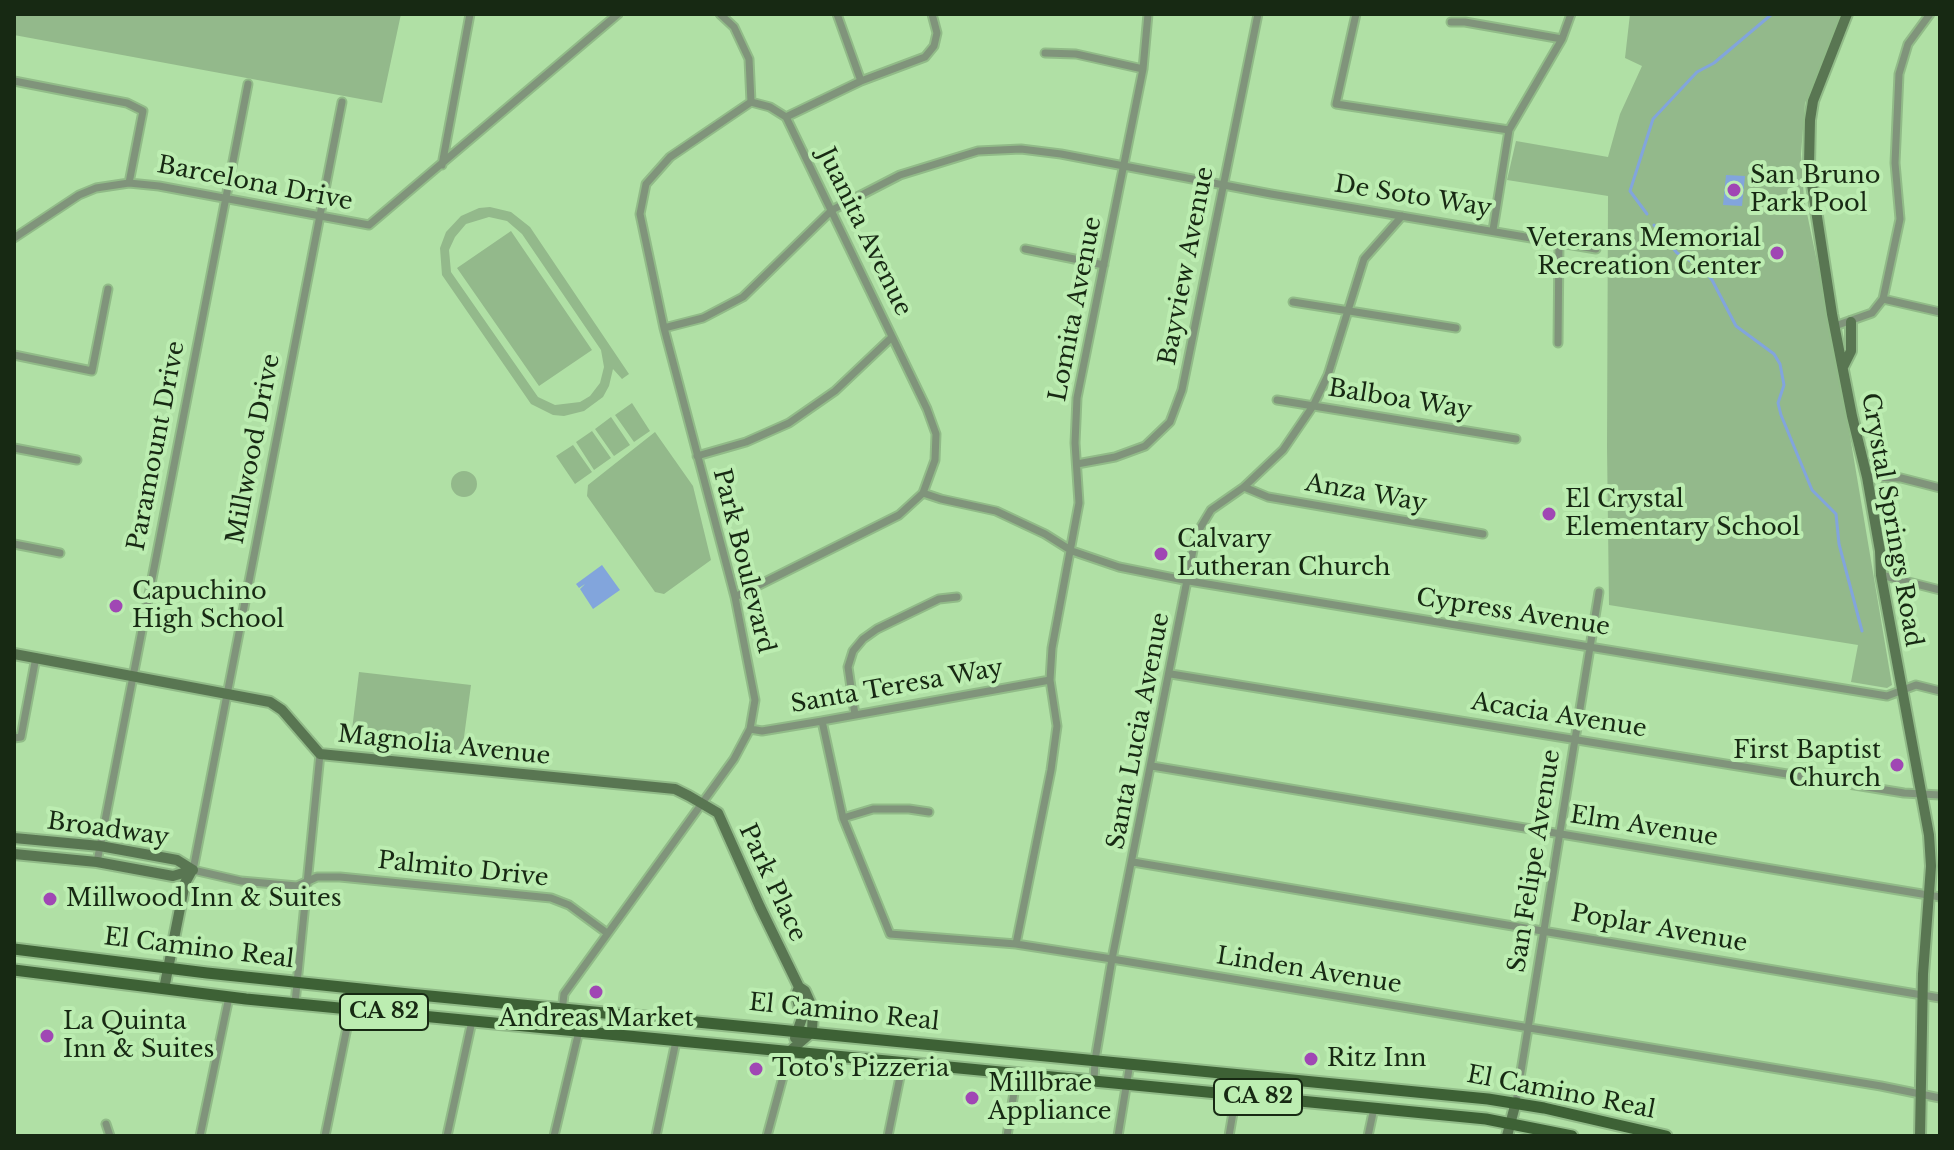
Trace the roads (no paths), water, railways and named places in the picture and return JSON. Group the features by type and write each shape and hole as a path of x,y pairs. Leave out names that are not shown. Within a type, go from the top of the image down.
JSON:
{"main road":[{"name":"Crystal Springs Road","path":"1847,14 1818,82 1810,120 1812,189 1835,326 1867,477 1880,551 1881,575 1931,851 1934,896 1922,993 1920,1136"},
{"path":"1843,367 1851,351 1851,322"},
{"name":"Magnolia Avenue","path":"14,654 277,705 320,754 675,789 701,802"},
{"name":"Park Place","path":"701,802 718,813 799,987 805,991 813,1009 812,1032"},
{"name":"Broadway","path":"14,838 100,846 177,860 193,870"},
{"name":"Broadway","path":"14,854 97,862 173,876 193,870"},
{"name":"Millwood Drive","path":"164,989 185,883 193,870"},
{"name":"El Camino Real","path":"14,949 355,988 1516,1102 1666,1136"},
{"name":"El Camino Real","path":"14,970 229,997 1374,1108 1511,1123 1572,1136"},
{"name":"Park Place","path":"790,1051 802,1018 796,995 799,987"},
{"path":"790,1051 812,1032"},
{"name":"San Felipe Avenue","path":"1507,1136 1516,1102"}],"street":[{"path":"442,165 470,14"},
{"name":"Barcelona Drive","path":"14,238 79,195 96,188 129,183 369,225 618,14"},
{"path":"720,14 734,27 749,59 751,102 770,107 786,117 861,81 925,57 934,46 937,33 932,14"},
{"path":"837,14 861,81"},
{"name":"Lomita Avenue","path":"1016,944 1057,726 1050,680 1052,648 1079,503 1075,443 1077,398 1143,69 1148,14"},
{"name":"Bayview Avenue","path":"1077,464 1115,457 1145,446 1170,422 1182,390 1258,14"},
{"path":"1356,14 1336,104 1509,130"},
{"path":"1493,230 1509,130 1562,39 1571,14"},
{"path":"1835,326 1872,313 1883,299 1900,219 1895,163 1899,74 1908,44 1930,14"},
{"path":"1451,22 1562,39"},
{"path":"1045,53 1076,54 1143,69"},
{"path":"14,81 127,103 143,111 129,183"},
{"name":"Paramount Drive","path":"97,862 248,84"},
{"name":"Millwood Drive","path":"193,870 342,102"},
{"name":"Park Boulevard","path":"560,1029 564,994 734,759 750,729 755,700 735,597 664,328 640,214 646,184 670,157 751,102"},
{"name":"Juanita Avenue","path":"786,117 936,434 935,460 923,493"},
{"name":"De Soto Way","path":"664,328 703,318 743,297 832,210 900,175 978,151 1021,149 1596,249"},
{"name":"Santa Lucia Avenue","path":"1094,1081 1112,959 1171,674 1196,535 1211,510 1244,487 1283,450 1313,406 1328,375 1364,259 1402,216"},
{"path":"1558,343 1559,241"},
{"path":"1025,249 1104,265"},
{"path":"14,355 92,371 108,289"},
{"path":"1883,299 1940,312"},
{"path":"1293,302 1456,328"},
{"path":"697,456 746,442 789,423 835,391 892,337"},
{"name":"Balboa Way","path":"1277,400 1516,439"},
{"path":"14,448 77,460"},
{"path":"1867,477 1901,478 1940,488"},
{"name":"Anza Way","path":"1244,487 1268,497 1483,534"},
{"path":"735,597 899,515 923,493"},
{"name":"Cypress Avenue","path":"923,493 996,511 1045,534 1072,551 1119,567 1189,581 1887,696 1916,685 1940,691"},
{"path":"14,544 60,553"},
{"path":"1881,575 1940,590"},
{"name":"San Felipe Avenue","path":"1516,1102 1599,592"},
{"path":"855,715 848,667 853,651 877,629 939,599 957,597"},
{"path":"14,738 21,737 36,657"},
{"name":"Acacia Avenue","path":"1171,674 1904,793 1940,795"},
{"name":"Santa Teresa Way","path":"750,729 762,731 1050,680"},
{"name":"Linden Avenue","path":"822,721 843,818 890,934 1016,944 1921,1092 1940,1098"},
{"path":"295,1003 320,754"},
{"name":"Elm Avenue","path":"1152,766 1934,896"},
{"path":"843,818 873,809 929,812"},
{"name":"Poplar Avenue","path":"1133,862 1940,998"},
{"name":"Broadway","path":"193,870 241,881 297,886 307,882"},
{"name":"Palmito Drive","path":"307,882 317,877 340,877 551,898 569,905 607,933"},
{"path":"325,1136 355,988"},
{"path":"200,1136 229,997"},
{"path":"554,1136 579,1031 563,1008"},
{"path":"447,1136 472,1021"},
{"path":"656,1136 676,1041"},
{"path":"767,1136 790,1051"},
{"path":"888,1136 903,1062"},
{"path":"1118,1136 1130,1063"},
{"path":"1007,1136 1017,1074"},
{"path":"1229,1136 1236,1095"},
{"path":"1368,1136 1374,1108"},
{"path":"106,1124 110,1136"}],"water":[{"name":"San Bruno Park Pool","path":"1726,175 1745,176 1742,206 1723,205"},
{"path":"602,565 620,590 593,609 580,589 585,584 579,588 576,584"}],"waterway":[{"path":"1647,214 1630,191 1653,119 1697,72 1714,63 1772,14"},
{"path":"1654,225 1677,253 1701,267 1712,280 1736,326 1774,354 1780,364 1784,385 1778,403 1781,415 1812,490 1836,514 1839,544 1862,631"}],"place":[{"name":"San Bruno Park Pool","path":"1734,190"},
{"name":"Veterans Memorial Recreation Center","path":"1777,253"},
{"name":"El Crystal Elementary School","path":"1549,514"},
{"name":"Calvary Lutheran Church","path":"1161,554"},
{"name":"Capuchino High School","path":"116,606"},
{"name":"First Baptist Church","path":"1897,765"},
{"name":"Millwood Inn & Suites","path":"50,899"},
{"name":"Andreas Market","path":"596,992"},
{"name":"La Quinta Inn & Suites","path":"47,1036"},
{"name":"Ritz Inn","path":"1311,1059"},
{"name":"Toto's Pizzeria","path":"756,1069"},
{"name":"Millbrae Appliance","path":"972,1098"}]}
